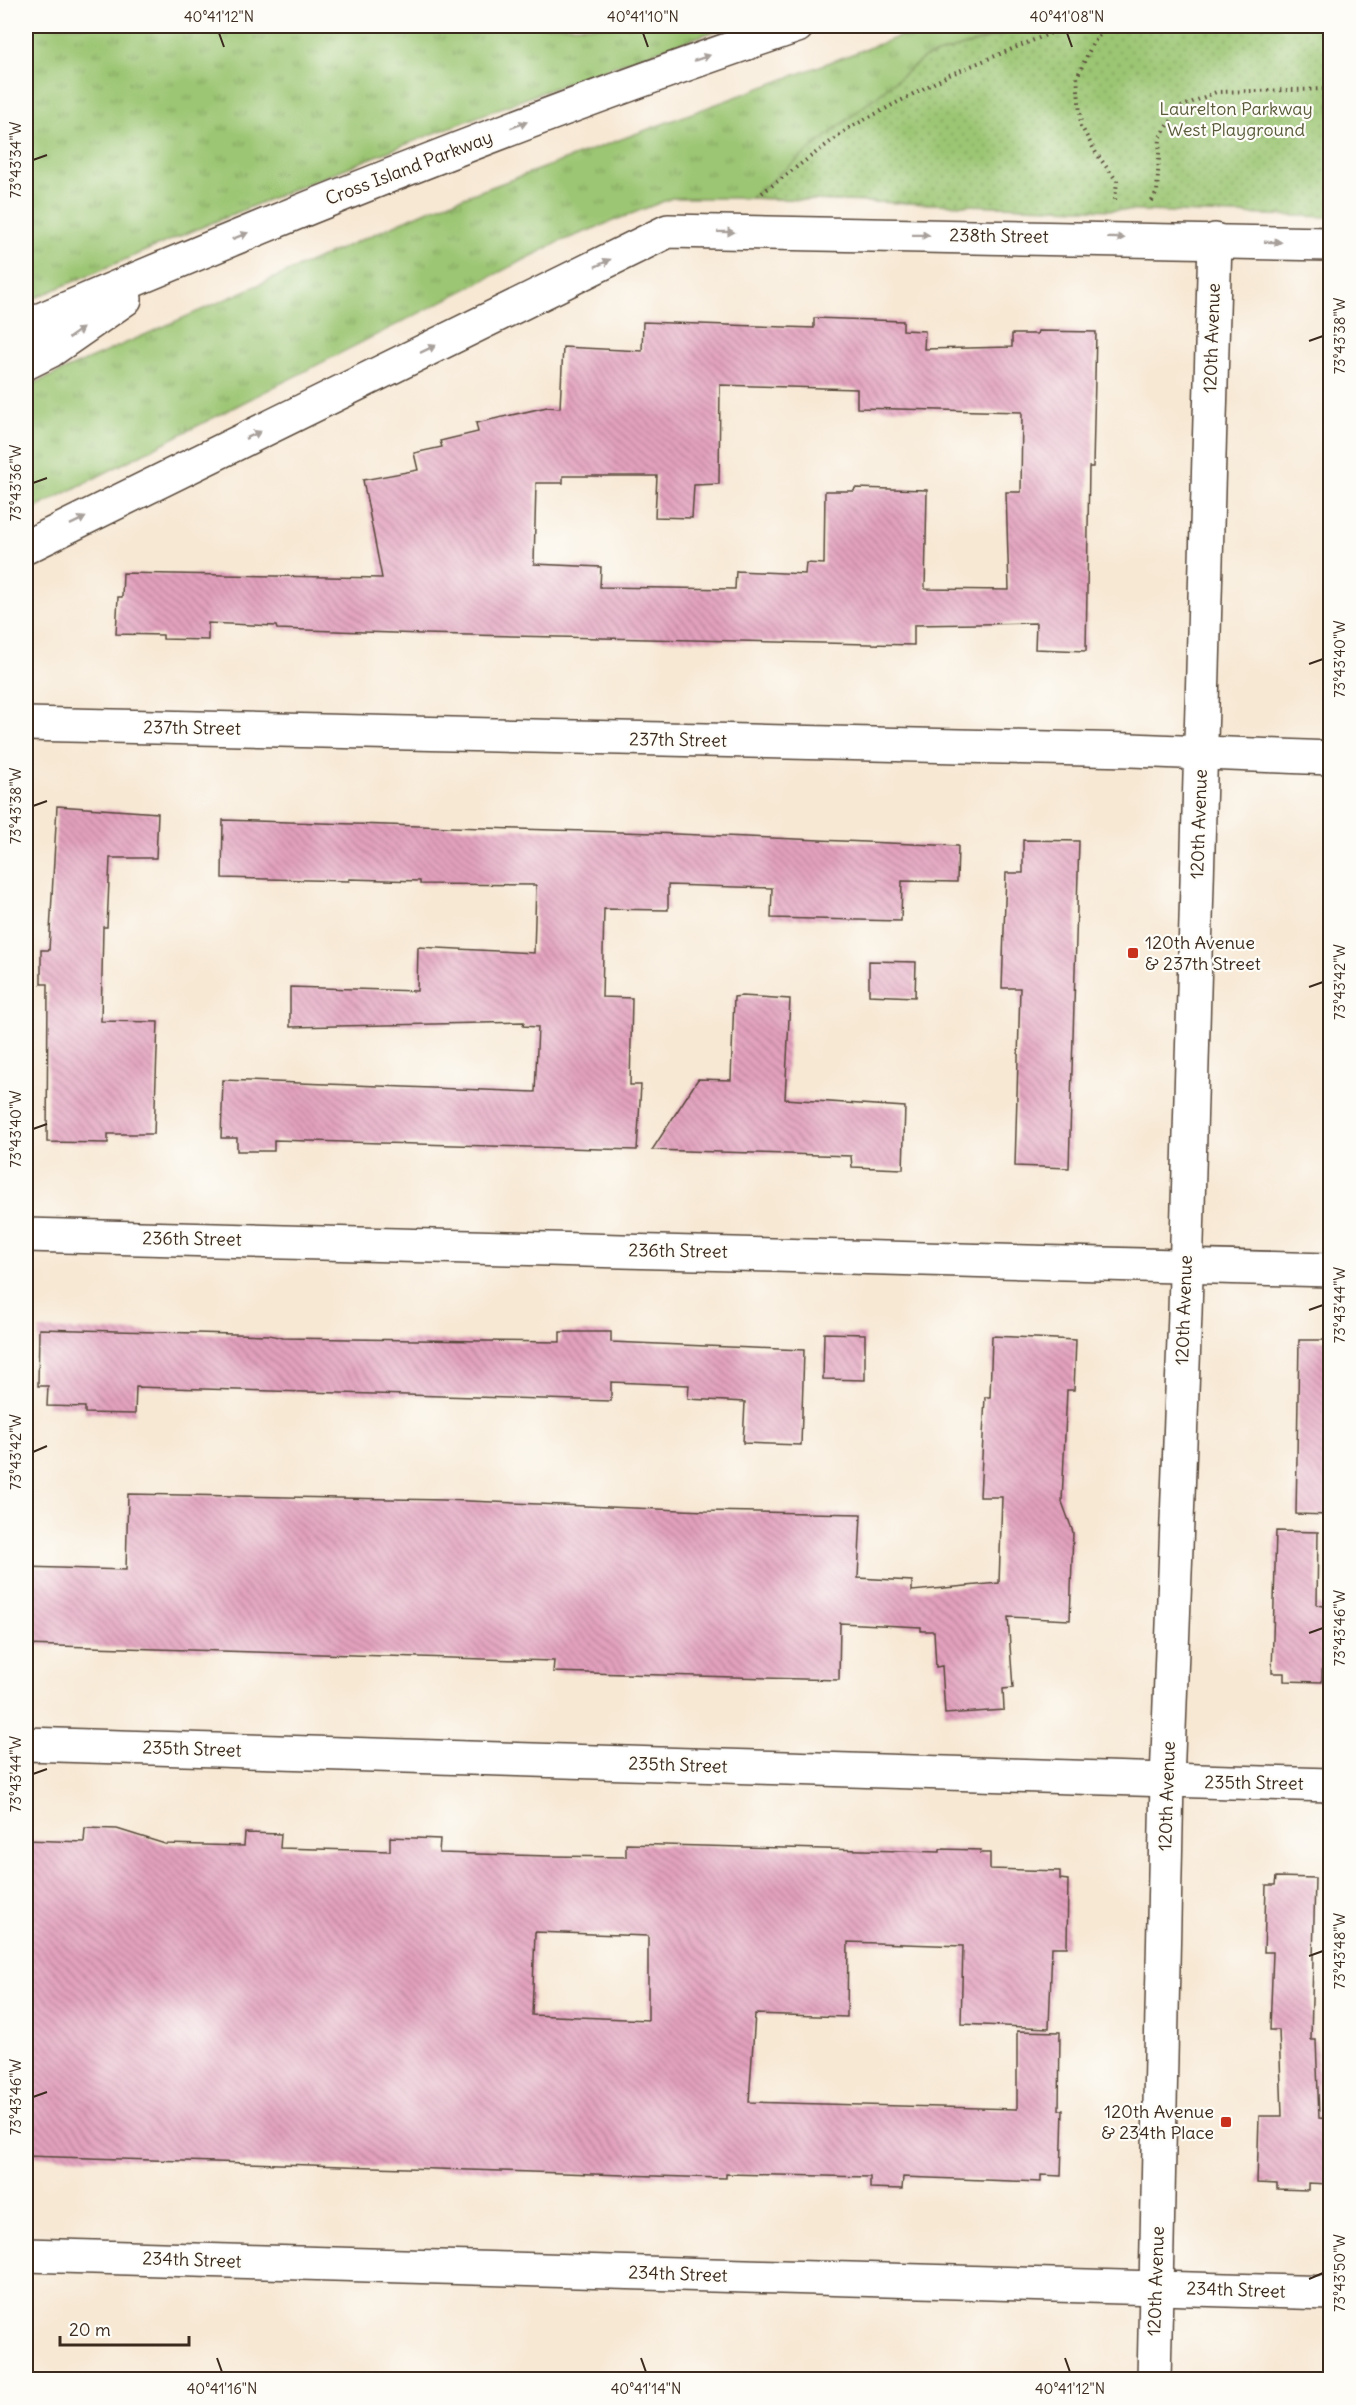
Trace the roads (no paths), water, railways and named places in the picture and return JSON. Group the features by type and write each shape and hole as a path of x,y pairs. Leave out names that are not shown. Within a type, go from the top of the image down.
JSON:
{"main road":[{"name":"Cross Island Parkway","path":"26,326 186,257 427,160 602,94 797,26"},
{"name":"238th Street","path":"26,547 668,231 1330,244"},
{"name":"120th Avenue","path":"1154,2379 1167,1781 1186,1265 1215,240"},
{"path":"26,363 50,351 186,257"},
{"name":"237th Street","path":"26,724 1330,758"},
{"name":"236th Street","path":"26,1235 1330,1270"},
{"name":"235th Street","path":"26,1744 1330,1785"},
{"name":"234th Street","path":"26,2255 1330,2292"}],"place":[{"name":"120th Avenue & 237th Street","path":"1133,953"},
{"name":"120th Avenue & 234th Place","path":"1226,2122"}],"park label":[{"name":"Laurelton Parkway West Playground","path":"1236,119"}]}
